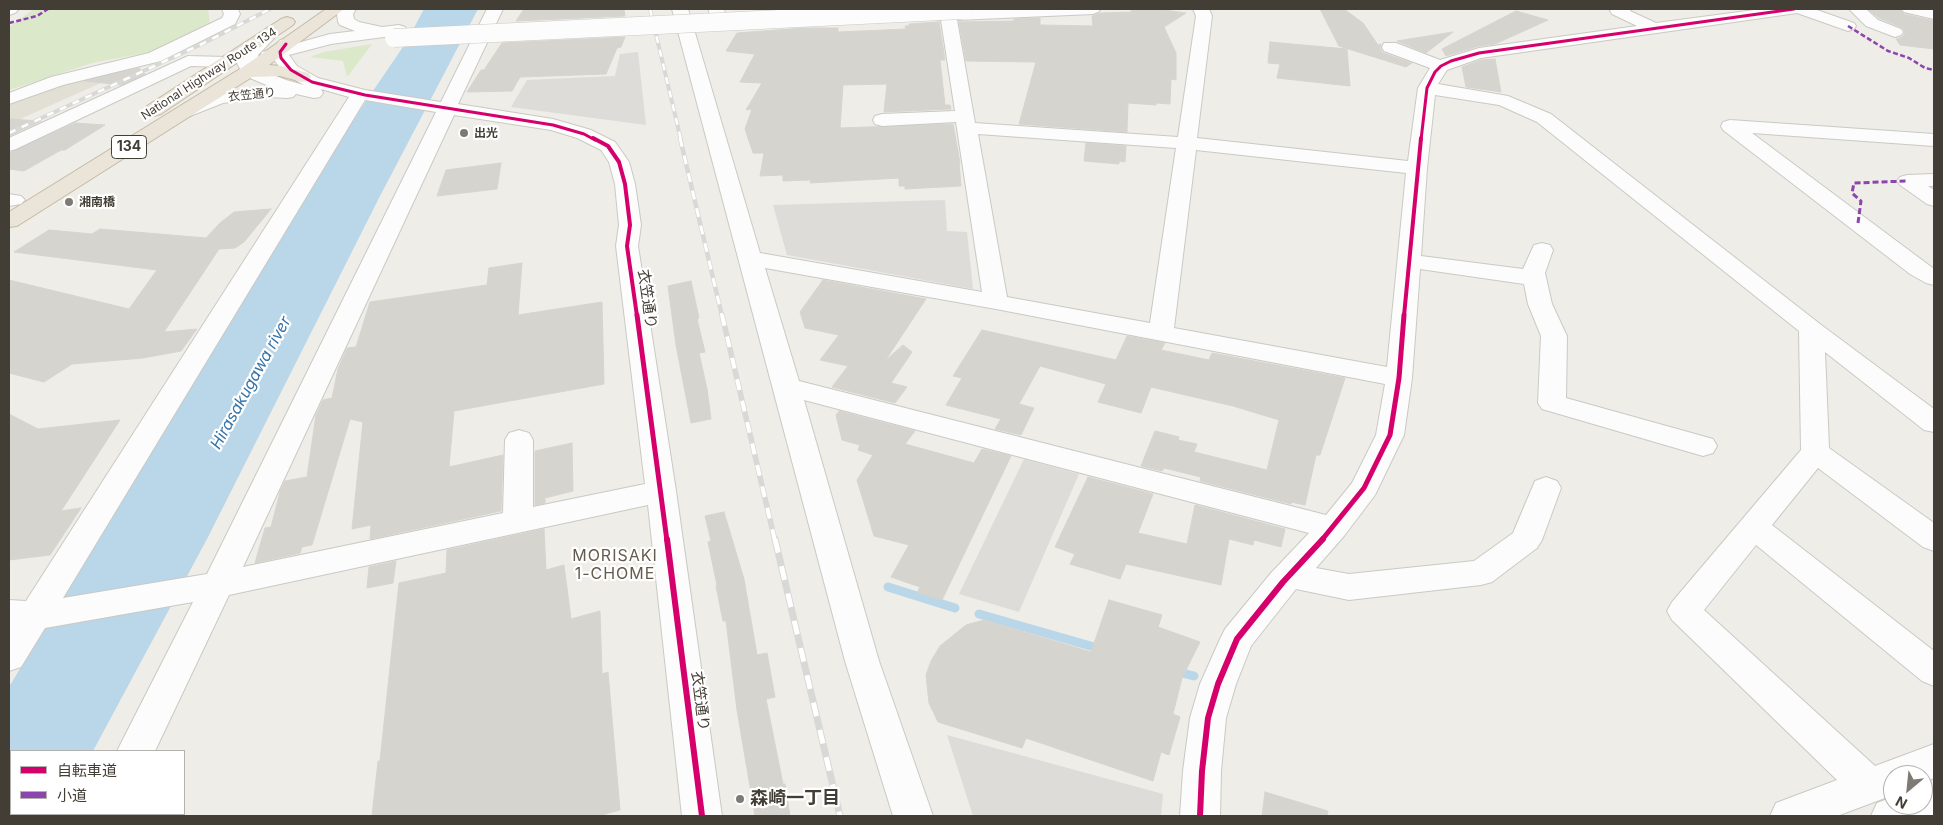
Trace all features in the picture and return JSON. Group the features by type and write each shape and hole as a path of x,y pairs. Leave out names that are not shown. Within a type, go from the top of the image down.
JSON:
{"highway":[{"name":"National Highway Route 134","path":"9,221 185,112 247,67 280,52 336,9"},
{"name":"National Highway Route 134","path":"10,201 85,156 301,13"},
{"path":"85,156 165,116 223,79 247,67 281,72 302,78"}],"street":[{"path":"9,99 58,81 155,57 229,21 232,14 230,9"},
{"path":"348,9 344,14 346,22 367,29 392,33 955,12 1093,9"},
{"path":"136,750 211,586 442,111 495,9"},
{"path":"716,9 721,27"},
{"path":"280,52 330,46 392,33 818,9"},
{"path":"683,14 721,27 980,9"},
{"path":"1161,333 1204,16 1201,9"},
{"path":"1624,9 1618,11 1653,28"},
{"path":"1200,816 1202,771 1208,718 1218,684 1237,639 1290,575 1333,528 1364,488 1390,435 1399,378 1417,168 1434,77 1462,57 1794,9"},
{"path":"1800,9 1848,26"},
{"path":"1857,9 1872,23 1895,32"},
{"path":"1909,9 1934,14"},
{"path":"955,12 966,122 996,302"},
{"path":"683,14 862,661 913,816"},
{"path":"247,67 260,42 273,31"},
{"path":"1390,47 1434,77 1517,104 1544,118 1811,329 1934,423"},
{"name":"衣笠通り","path":"280,52 291,70 302,78 358,98"},
{"path":"9,145 188,61 226,62"},
{"name":"衣笠通り","path":"247,67 280,84 442,111 574,139 594,149 605,164 613,227 627,246 661,491 702,816"},
{"name":"衣笠通り","path":"185,112 218,99 243,94 268,92 358,98"},
{"path":"9,657 31,614 358,98"},
{"path":"882,120 966,122 1187,143 1417,168"},
{"path":"1934,140 1730,126 1918,269 1934,278"},
{"path":"1934,180 1907,181 1934,200"},
{"path":"1542,250 1533,273 1540,304 1554,336 1552,403 1703,446"},
{"path":"750,258 1399,378"},
{"path":"1409,261 1534,278"},
{"path":"1811,329 1815,452 1684,611 1883,785"},
{"path":"787,387 1333,528"},
{"path":"518,521 519,440"},
{"path":"1815,452 1934,539"},
{"path":"1290,575 1349,586 1481,573 1526,540 1546,488"},
{"path":"31,614 211,586 661,491"},
{"path":"1753,526 1934,672"},
{"path":"1790,816 1883,790"}],"shaded area":[{"path":"638,52 646,125 511,107 527,80 615,76 620,54"},
{"path":"143,64 9,124 9,101 90,74"},
{"path":"945,200 947,231 967,232 973,289 787,255 773,205"},
{"path":"1024,459 1079,474 1019,612 959,594"},
{"path":"947,735 1163,794 1161,816 973,816"}],"green space":[{"path":"34,9 208,9 210,25 155,51 92,63 9,90 9,27"},
{"path":"372,44 348,76 343,61 310,57 324,52"}],"water":[{"name":"Hirasakugawa river","path":"424,9 478,9 380,196 207,539 94,750 10,750 10,815 58,816 9,816 9,687 328,157 407,41"}],"building":[{"path":"524,9 624,9 625,16 516,21"},
{"path":"1131,9 1157,9 1186,13 1164,27 1176,53 1176,80 1171,79 1170,104 1128,103 1127,132 1019,124 1036,62 966,61 959,22 1014,21 1014,19 1040,18 1040,25 1093,26 1092,16 1100,13 1132,12"},
{"path":"1320,9 1344,9 1363,23 1378,45 1381,44 1380,48 1383,53 1412,63 1406,67 1339,46"},
{"path":"1868,9 1899,9 1904,14 1934,21 1934,49 1900,45 1896,39 1902,37 1905,33 1903,28 1879,18"},
{"path":"1516,11 1548,20 1495,44 1479,46 1446,56 1442,49"},
{"path":"939,22 945,60 940,60 945,105 950,105 951,109 884,112 887,84 843,85 840,128 953,124 960,163 961,186 905,189 905,186 899,186 899,178 810,183 811,180 783,181 783,175 760,176 764,153 753,153 745,129 752,109 746,110 762,83 740,82 755,54 726,51 737,33 804,28 838,28 838,32 906,29 905,26 909,26 909,24"},
{"path":"1453,32 1426,53 1397,41"},
{"path":"625,37 621,47 617,48 606,74 520,77 512,91 467,92 502,43"},
{"path":"1270,42 1347,49 1350,86 1277,78 1280,64 1268,63"},
{"path":"1495,59 1501,92 1466,87 1462,67 1481,60"},
{"path":"139,68 145,74 121,85 85,81"},
{"path":"9,119 41,121 9,136"},
{"path":"75,123 105,125 65,150 61,150 24,171 9,169 9,153"},
{"path":"1086,143 1126,146 1125,162 1119,161 1119,164 1084,161"},
{"path":"501,163 497,189 437,196 446,170"},
{"path":"271,209 244,242 235,248 219,249 164,332 197,329 181,351 143,358 72,364 44,382 9,373 9,280 129,309 157,270 14,252 49,230 92,234 100,229 206,238 234,212"},
{"path":"522,263 518,315 602,302 604,384 454,411 449,467 503,455 501,511 370,539 371,525 352,529 363,422 350,419 312,545 302,547 300,553 255,563 265,528 271,527 280,492 285,481 307,477 316,415 323,400 332,398 338,369 347,348 356,347 370,302 487,285 489,268"},
{"path":"823,280 926,299 885,361 903,345 912,352 891,383 907,387 895,403 832,387 848,366 820,360 839,335 805,328 800,312"},
{"path":"691,281 705,352 699,353 711,419 691,423 676,345 668,286"},
{"path":"982,330 1116,360 1127,336 1165,343 1161,350 1209,360 1212,353 1345,378 1320,455 1316,455 1305,505 1291,502 1291,504 1200,481 1201,477 1164,468 1162,471 1141,466 1155,431 1179,437 1178,440 1197,444 1194,452 1267,470 1279,420 1233,406 1151,387 1141,413 1098,402 1106,384 1040,366 1019,404 1034,408 1021,435 995,429 1001,419 946,405 962,378 953,376"},
{"path":"839,411 915,431 905,444 974,463 982,449 1011,456 942,600 917,593 920,587 891,577 909,545 874,536 857,480 873,455 858,450 860,445 842,440 836,415"},
{"path":"9,414 38,429 120,420 61,511 81,508 50,555 9,560"},
{"path":"572,443 573,491 545,498 545,503 535,505 535,451"},
{"path":"1088,477 1153,494 1138,533 1187,544 1195,505 1285,529 1281,547 1254,540 1253,545 1229,539 1221,585 1126,564 1120,579 1070,564 1075,554 1055,547"},
{"path":"724,512 744,579 757,655 767,653 775,697 766,699 783,784 785,784 790,816 755,816 737,710 726,621 723,621 716,586 708,542 711,541 705,516"},
{"path":"544,529 546,570 564,565 571,619 600,611 602,674 608,672 620,810 598,816 372,816 378,761 380,761 399,583 446,573 447,550"},
{"path":"396,561 393,583 367,588 369,567"},
{"path":"1109,600 1162,615 1158,627 1200,642 1182,678 1173,714 1180,717 1169,755 1161,752 1153,781 1026,738 1022,748 938,722 929,703 926,675 931,661 940,646 966,625 984,620 1091,652"},
{"path":"1265,792 1328,811 1327,816 1262,816"}],"waterway":[{"path":"888,587 955,608"},
{"path":"979,614 1101,649"},
{"path":"1174,671 1194,676"}],"railway":[{"path":"9,133 202,44 270,9"},
{"path":"650,9 681,140"},
{"path":"680,138 722,316"},
{"path":"722,315 775,541"},
{"path":"775,539 840,816"}],"marked path":[{"path":"9,23 37,16 48,9"},
{"path":"1848,26 1888,51 1909,58 1925,68 1934,70"},
{"path":"1858,223 1861,201 1852,193 1854,183 1907,181"}],"cycle path":[{"path":"1200,816 1202,771 1208,718 1218,684 1237,639 1283,582 1333,528 1364,488 1390,435 1399,378 1417,168 1427,88 1435,72 1441,66 1451,61 1479,53 1794,9"},
{"path":"286,44 280,52 281,58 291,70 312,82 365,95 553,125 584,134 608,146 619,162 625,184 630,225 627,246 661,491 702,816"}],"place":[{"name":"出光","path":"464,133"},
{"name":"湘南橋","path":"69,202"},
{"name":"森崎一丁目","path":"740,799"}],"district":[{"name":"MORISAKI 1-CHOME","path":"615,565"}]}
